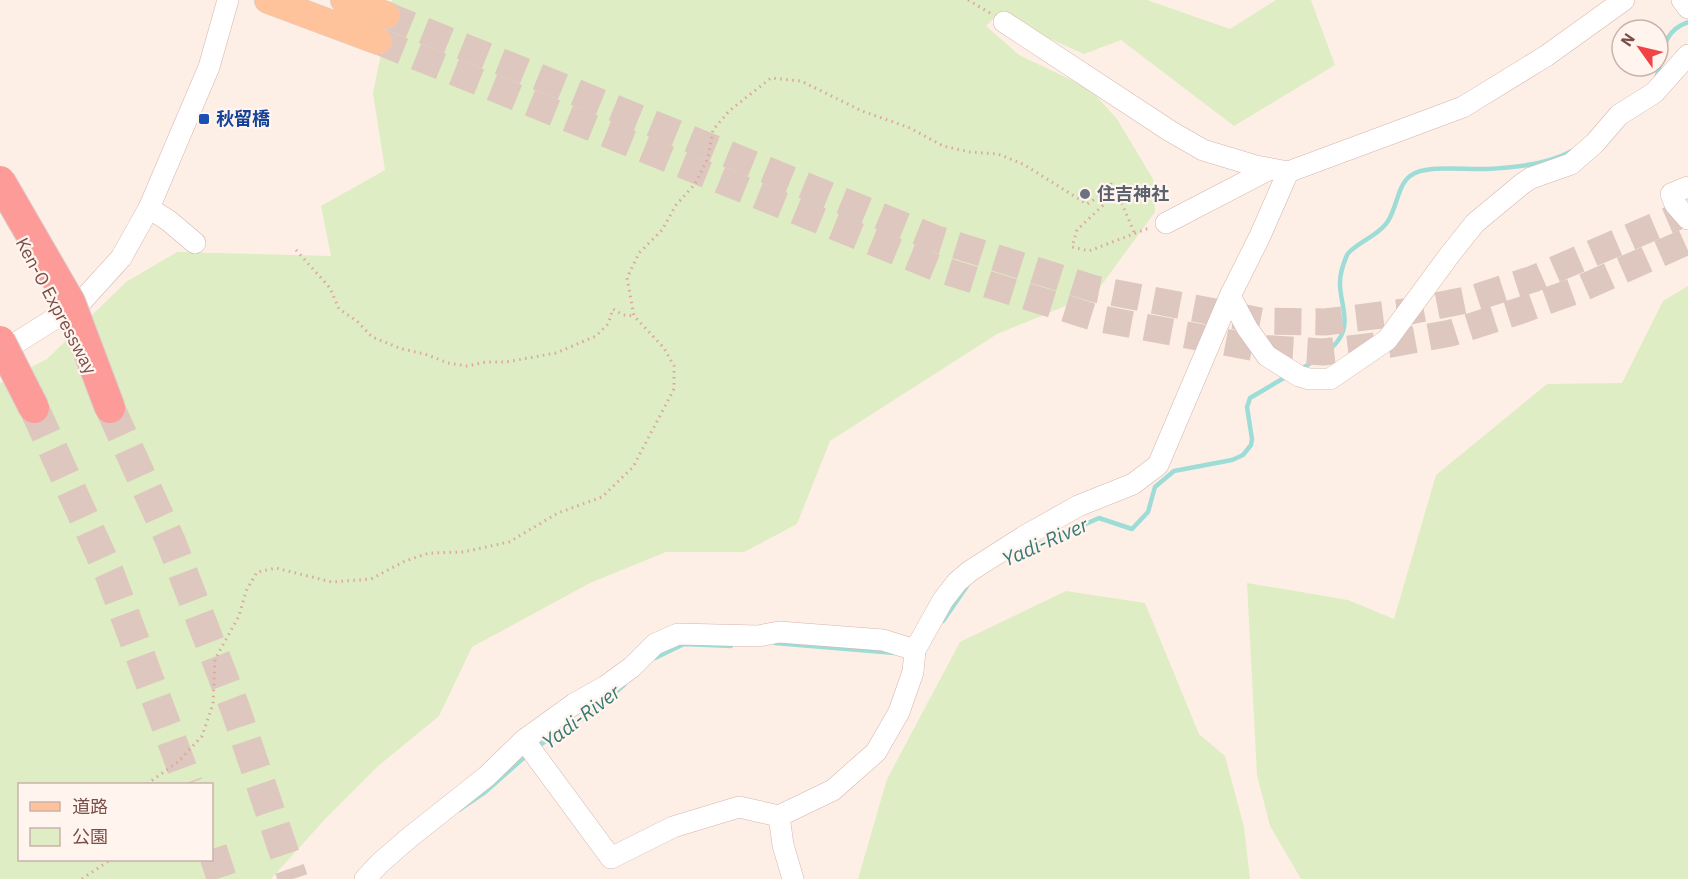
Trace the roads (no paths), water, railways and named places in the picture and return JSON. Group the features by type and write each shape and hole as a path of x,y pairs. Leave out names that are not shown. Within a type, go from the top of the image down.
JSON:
{"highway":[{"name":"Ken-O Expressway","path":"0,181 70,302 110,408 51,294 0,205"},
{"path":"0,341 34,408"}],"main road":[{"path":"268,0 378,41"},
{"path":"344,0 386,15"}],"street":[{"path":"0,353 81,302 121,258 149,208 209,67 228,0"},
{"path":"1166,223 1279,170 1462,107 1546,56 1624,0"},
{"path":"1682,0 1688,9"},
{"path":"1004,22 1170,131 1203,150 1227,159 1279,170"},
{"path":"1230,296 1262,351 1291,372 1309,379 1330,379 1388,340 1450,253 1475,223 1531,178 1571,164 1619,115 1654,93 1688,55"},
{"path":"524,740 611,858 672,827 739,807 779,816 833,790 876,752 899,712 913,672 915,650 943,600 957,582 1023,537 1078,506 1133,484 1158,465 1230,296 1260,236 1279,170"},
{"path":"1688,187 1671,194 1675,204 1688,219"},
{"path":"149,208 195,243"},
{"path":"365,879 403,843 487,776 524,740 574,704 632,668 655,644 678,634 758,636 779,632 883,640 915,650"},
{"path":"779,816 783,845 793,879"}],"waterway":[{"name":"Yadi-River","path":"1670,35 1679,26 1688,22"},
{"name":"Yadi-River","path":"1299,370 1317,360 1341,336 1344,330 1344,309 1340,279 1347,255 1388,221 1403,185 1410,176 1417,172 1436,169 1487,169 1519,166 1552,159 1572,151"},
{"name":"Yadi-River","path":"1021,550 1048,541 1099,518 1132,529 1148,512 1155,487 1174,471 1232,460 1243,455 1251,445 1252,439 1247,407 1250,398 1289,375"},
{"name":"Yadi-River","path":"943,621 967,586"},
{"name":"Yadi-River","path":"775,643 895,653"},
{"name":"Yadi-River","path":"655,658 684,644 731,646"},
{"name":"Yadi-River","path":"536,748 561,730 586,717 624,685"},
{"name":"Yadi-River","path":"459,810 484,793 527,755"}],"tunnel":[{"path":"386,15 934,238 1095,289 1261,321 1325,322 1405,312 1471,299 1533,279 1688,212"},
{"path":"378,41 939,269 1096,318 1257,348 1323,352 1391,344 1451,333 1580,289 1688,241"},
{"path":"34,408 110,575 188,783"},
{"path":"110,408 171,542 235,708 293,879"},
{"path":"213,852 222,879"}],"place":[{"name":"秋留橋","path":"204,119"},
{"name":"住吉神社","path":"1085,194"}]}
